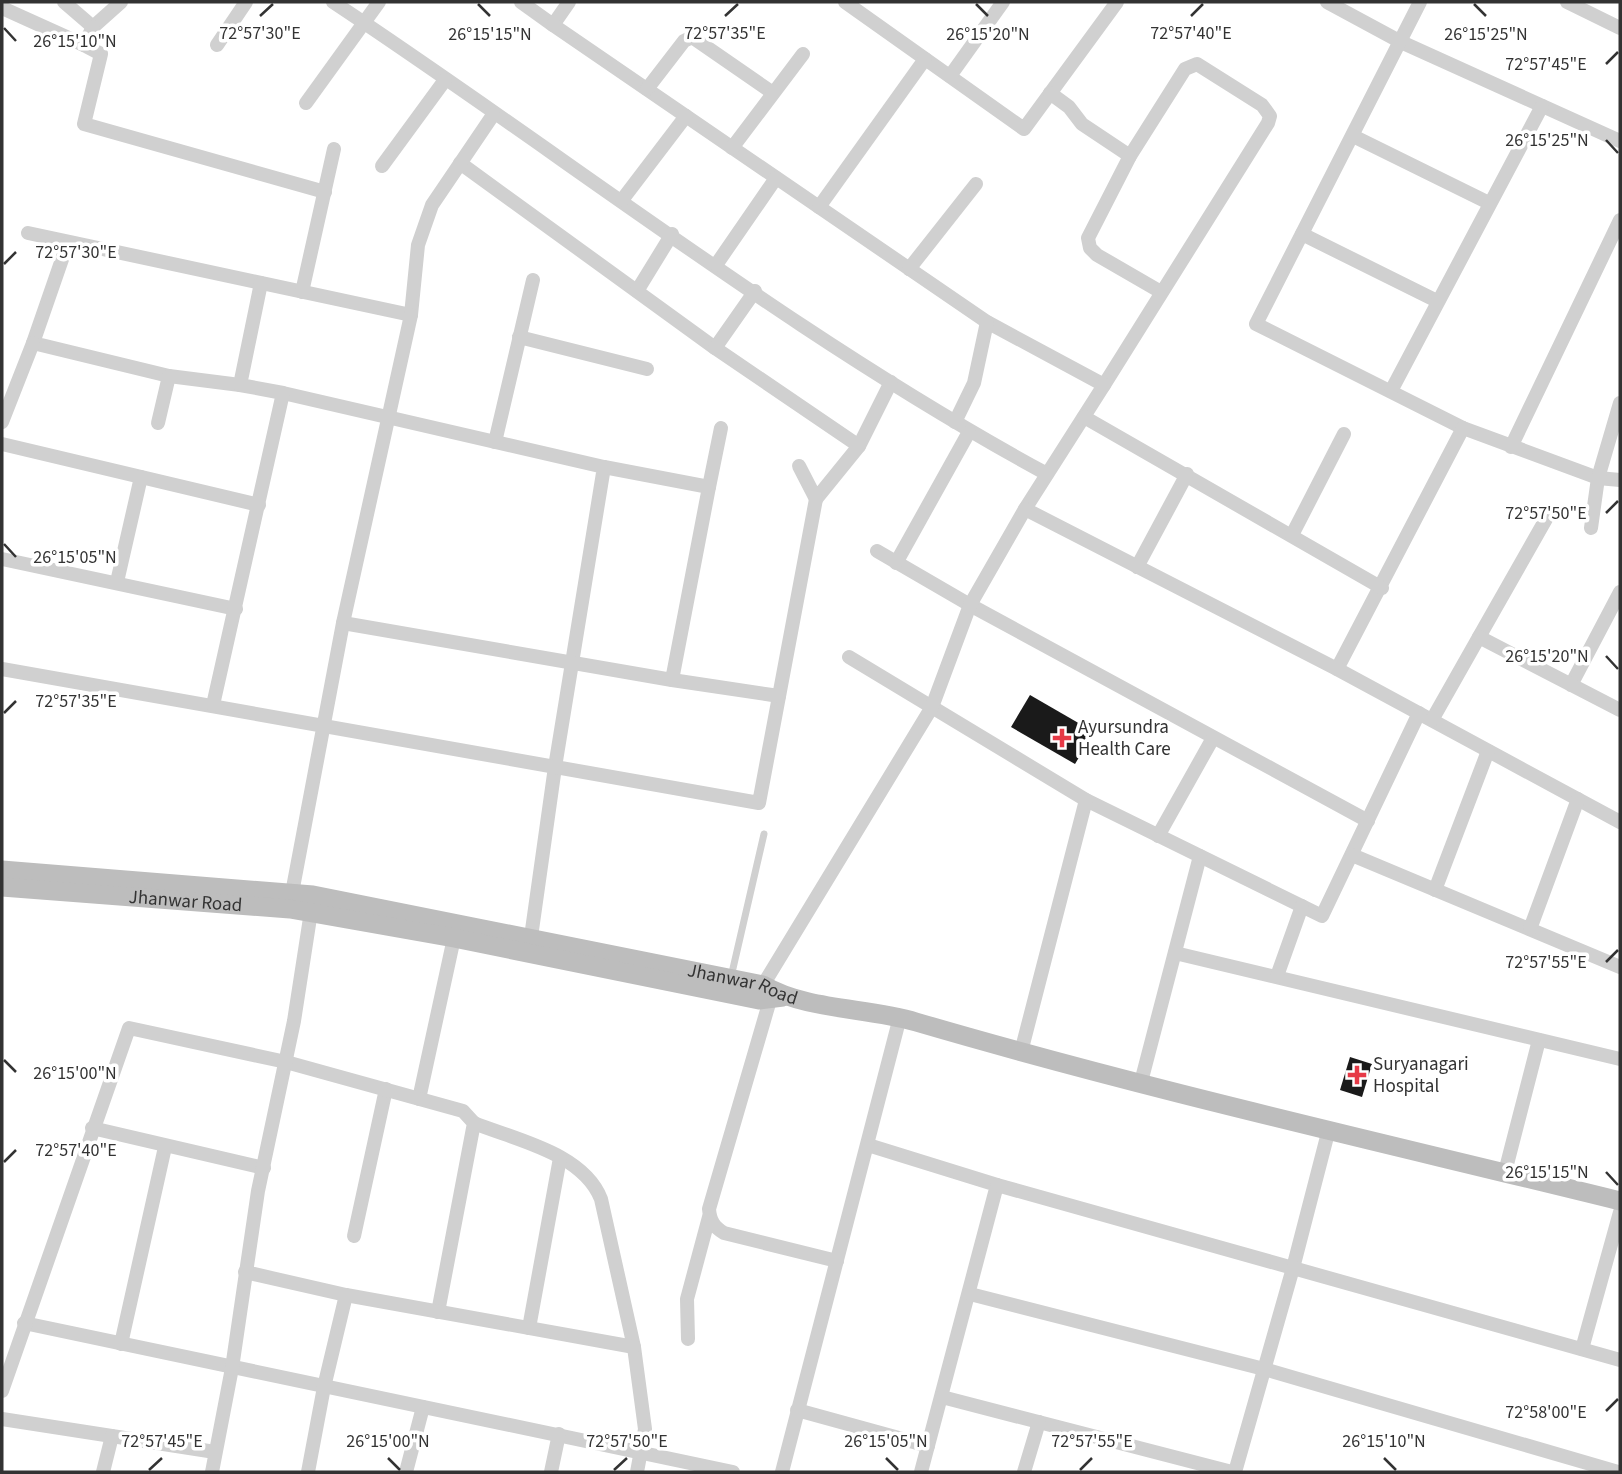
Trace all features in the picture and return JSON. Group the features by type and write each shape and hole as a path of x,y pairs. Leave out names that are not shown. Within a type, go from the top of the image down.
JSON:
{"street":[{"path":"64,2 93,27"},
{"path":"84,45 93,27 121,2"},
{"path":"217,45 246,2"},
{"path":"333,2 891,382 969,432 1046,474"},
{"path":"306,103 379,2"},
{"path":"521,2 987,322 1104,385"},
{"path":"554,26 569,2"},
{"path":"845,2 1024,129 1116,2"},
{"path":"950,76 1003,2"},
{"path":"1327,2 1401,43 1620,141"},
{"path":"1420,2 1256,324 1463,428 1598,478 1620,480"},
{"path":"1567,2 1586,6 1620,28"},
{"path":"2,8 101,54 84,124 325,192"},
{"path":"647,89 684,41 692,37 773,93"},
{"path":"732,148 803,54"},
{"path":"819,207 925,59"},
{"path":"688,1339 687,1299 709,1209 772,994 932,707 970,605 1046,474 1084,417 1270,116 1262,105 1197,64 1185,69 1129,156 1090,229 1090,248 1161,292"},
{"path":"382,166 444,80"},
{"path":"1050,93 1069,107 1082,124 1129,156"},
{"path":"1391,391 1542,106"},
{"path":"292,893 343,623 411,315 418,245 432,205 494,114"},
{"path":"622,200 686,116"},
{"path":"1353,136 1489,203"},
{"path":"302,292 334,149"},
{"path":"460,163 715,348 859,446"},
{"path":"716,265 776,178"},
{"path":"909,269 976,184"},
{"path":"1511,447 1620,220"},
{"path":"28,233 411,315"},
{"path":"637,291 672,234"},
{"path":"1302,234 1437,302"},
{"path":"2,422 68,242"},
{"path":"495,442 533,280"},
{"path":"240,385 261,283"},
{"path":"715,348 755,291"},
{"path":"955,422 974,383 987,322"},
{"path":"519,337 647,369"},
{"path":"33,343 169,376 240,385 604,467 709,487"},
{"path":"158,423 169,376"},
{"path":"2,668 760,803 816,499 859,446 891,382"},
{"path":"213,705 283,394"},
{"path":"1591,528 1598,478 1620,404"},
{"path":"1084,417 1382,588"},
{"path":"672,680 721,428"},
{"path":"1338,670 1463,428"},
{"path":"896,563 969,432"},
{"path":"1292,535 1344,435"},
{"path":"2,444 259,505"},
{"path":"799,466 816,499"},
{"path":"531,937 555,768 604,467"},
{"path":"1137,567 1187,474"},
{"path":"117,582 141,477"},
{"path":"1025,509 1338,670 1620,822"},
{"path":"849,657 1086,800 1322,916 1368,821 1425,717 1479,637 1546,519"},
{"path":"877,551 970,605 1368,821"},
{"path":"2,559 236,609"},
{"path":"1571,685 1615,616 1620,592"},
{"path":"343,623 779,696"},
{"path":"1479,637 1620,710"},
{"path":"1158,835 1213,738"},
{"path":"1435,890 1488,751"},
{"path":"1530,929 1578,799"},
{"path":"1021,1052 1086,800"},
{"path":"1352,855 1620,967"},
{"path":"1141,1082 1200,856"},
{"name":"Jhanwar Road","path":"2,870 292,893 312,904 454,938 759,1000 772,994"},
{"name":"Jhanwar Road","path":"2,887 312,904 531,937 731,978 772,994"},
{"path":"212,1472 232,1368 245,1272 286,1062 312,904"},
{"path":"1277,976 1301,906"},
{"path":"419,1099 454,938"},
{"path":"1175,953 1620,1059"},
{"path":"772,994 900,1017 1021,1052 1620,1200"},
{"path":"782,1472 900,1017"},
{"path":"2,1391 128,1028 286,1062 463,1111 474,1123 560,1158 594,1183 601,1199 634,1347 645,1429 637,1472"},
{"path":"1505,1172 1539,1040"},
{"path":"354,1236 386,1089"},
{"path":"438,1312 474,1123"},
{"path":"92,1128 264,1168"},
{"path":"942,1397 1234,1472 1293,1268 1329,1129"},
{"path":"868,1145 997,1185 1620,1360"},
{"path":"121,1344 165,1147"},
{"path":"529,1328 560,1158"},
{"path":"921,1472 997,1185"},
{"path":"1582,1349 1620,1212"},
{"path":"709,1217 712,1224 724,1233 836,1261"},
{"path":"245,1272 346,1295 634,1347"},
{"path":"970,1294 1264,1369 1618,1472"},
{"path":"308,1472 324,1387 346,1295"},
{"path":"24,1323 733,1472"},
{"path":"406,1472 423,1407"},
{"path":"797,1410 929,1446"},
{"path":"2,1419 215,1452"},
{"path":"1024,1472 1039,1422"},
{"path":"551,1472 559,1434"},
{"path":"103,1472 111,1436"}],"lane":[{"path":"731,978 764,834"}],"building":[{"path":"1030,695 1094,732 1075,764 1011,727"},
{"path":"1350,1057 1372,1064 1362,1097 1340,1090"}],"place":[{"name":"Ayursundra Health Care","path":"1062,738"},
{"name":"Suryanagari Hospital","path":"1357,1075"}]}
